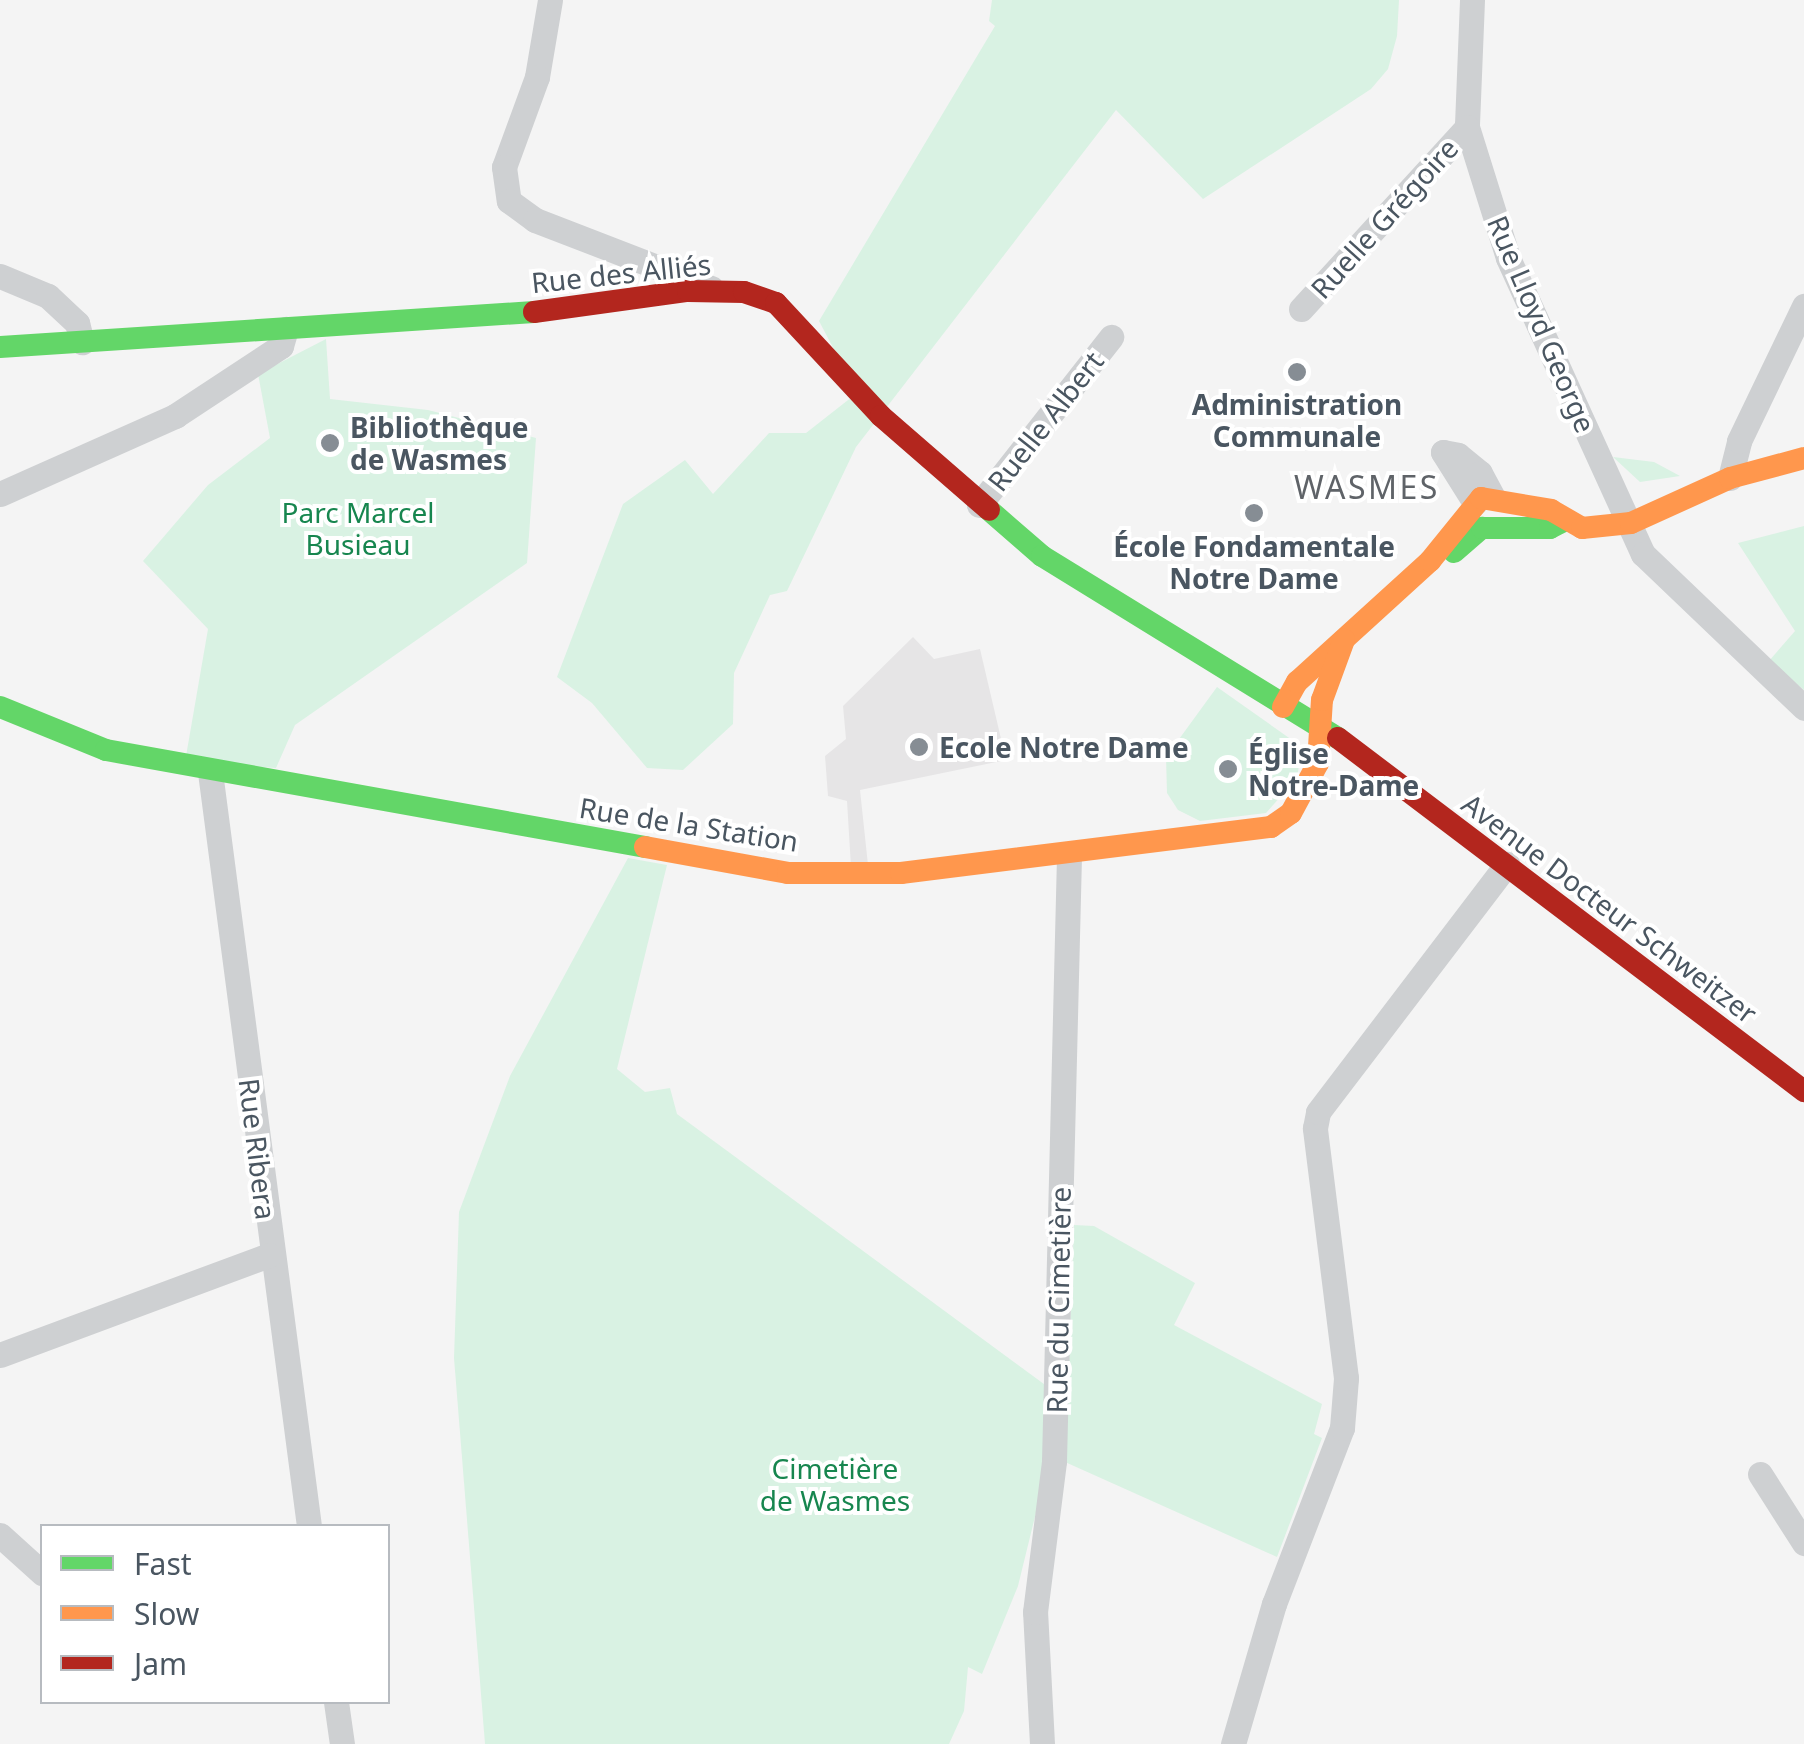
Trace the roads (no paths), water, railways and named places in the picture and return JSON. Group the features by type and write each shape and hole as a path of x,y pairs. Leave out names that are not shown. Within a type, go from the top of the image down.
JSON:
{"street":[{"path":"550,0 537,77 504,167 509,201 536,220 718,292"},
{"name":"Rue Lloyd George","path":"1472,0 1468,128 1508,258 1631,523 1652,566 1804,708"},
{"name":"Ruelle Grégoire","path":"1301,309 1468,128"},
{"path":"0,276 58,304 77,323 82,342"},
{"name":"Rue des Alliés","path":"0,347 501,316 744,292 793,314 881,416 1042,556 1283,707"},
{"path":"1730,478 1739,441 1804,306"},
{"path":"0,494 174,416 280,346 286,329"},
{"name":"Ruelle Albert","path":"980,505 1111,337"},
{"path":"1322,743 1283,707 1297,682 1430,561 1454,552 1486,512 1550,528 1564,521 1582,528 1631,523 1730,478 1804,458"},
{"path":"1322,743 1322,700 1344,640"},
{"name":"Rue de la Station","path":"0,708 106,750 210,772 270,777 788,873 902,873 1271,827 1291,813 1322,743"},
{"name":"Avenue Docteur Schweitzer","path":"1322,743 1359,759 1507,864 1804,1090"},
{"name":"Rue Ribera","path":"210,772 268,1254 310,1524"},
{"name":"Rue du Cimetière","path":"1042,1744 1035,1612 1054,1461 1070,854"},
{"path":"1233,1744 1274,1604 1342,1428 1346,1378 1314,1128 1318,1112 1507,864"},
{"path":"0,1355 268,1254"},
{"path":"1760,1474 1804,1543"},
{"path":"0,1536 40,1571"},
{"path":"336,1704 342,1744"}],"place":[{"name":"Administration Communale","path":"1297,372"},
{"name":"Bibliothèque de Wasmes","path":"330,443"},
{"name":"École Fondamentale Notre Dame","path":"1254,513"},
{"name":"Ecole Notre Dame","path":"919,747"},
{"name":"Église Notre-Dame","path":"1228,769"}],"district":[{"name":"WASMES","path":"1367,487"}],"park label":[{"name":"Parc Marcel Busieau","path":"358,528"},
{"name":"Cimetière de Wasmes","path":"835,1484"}]}
